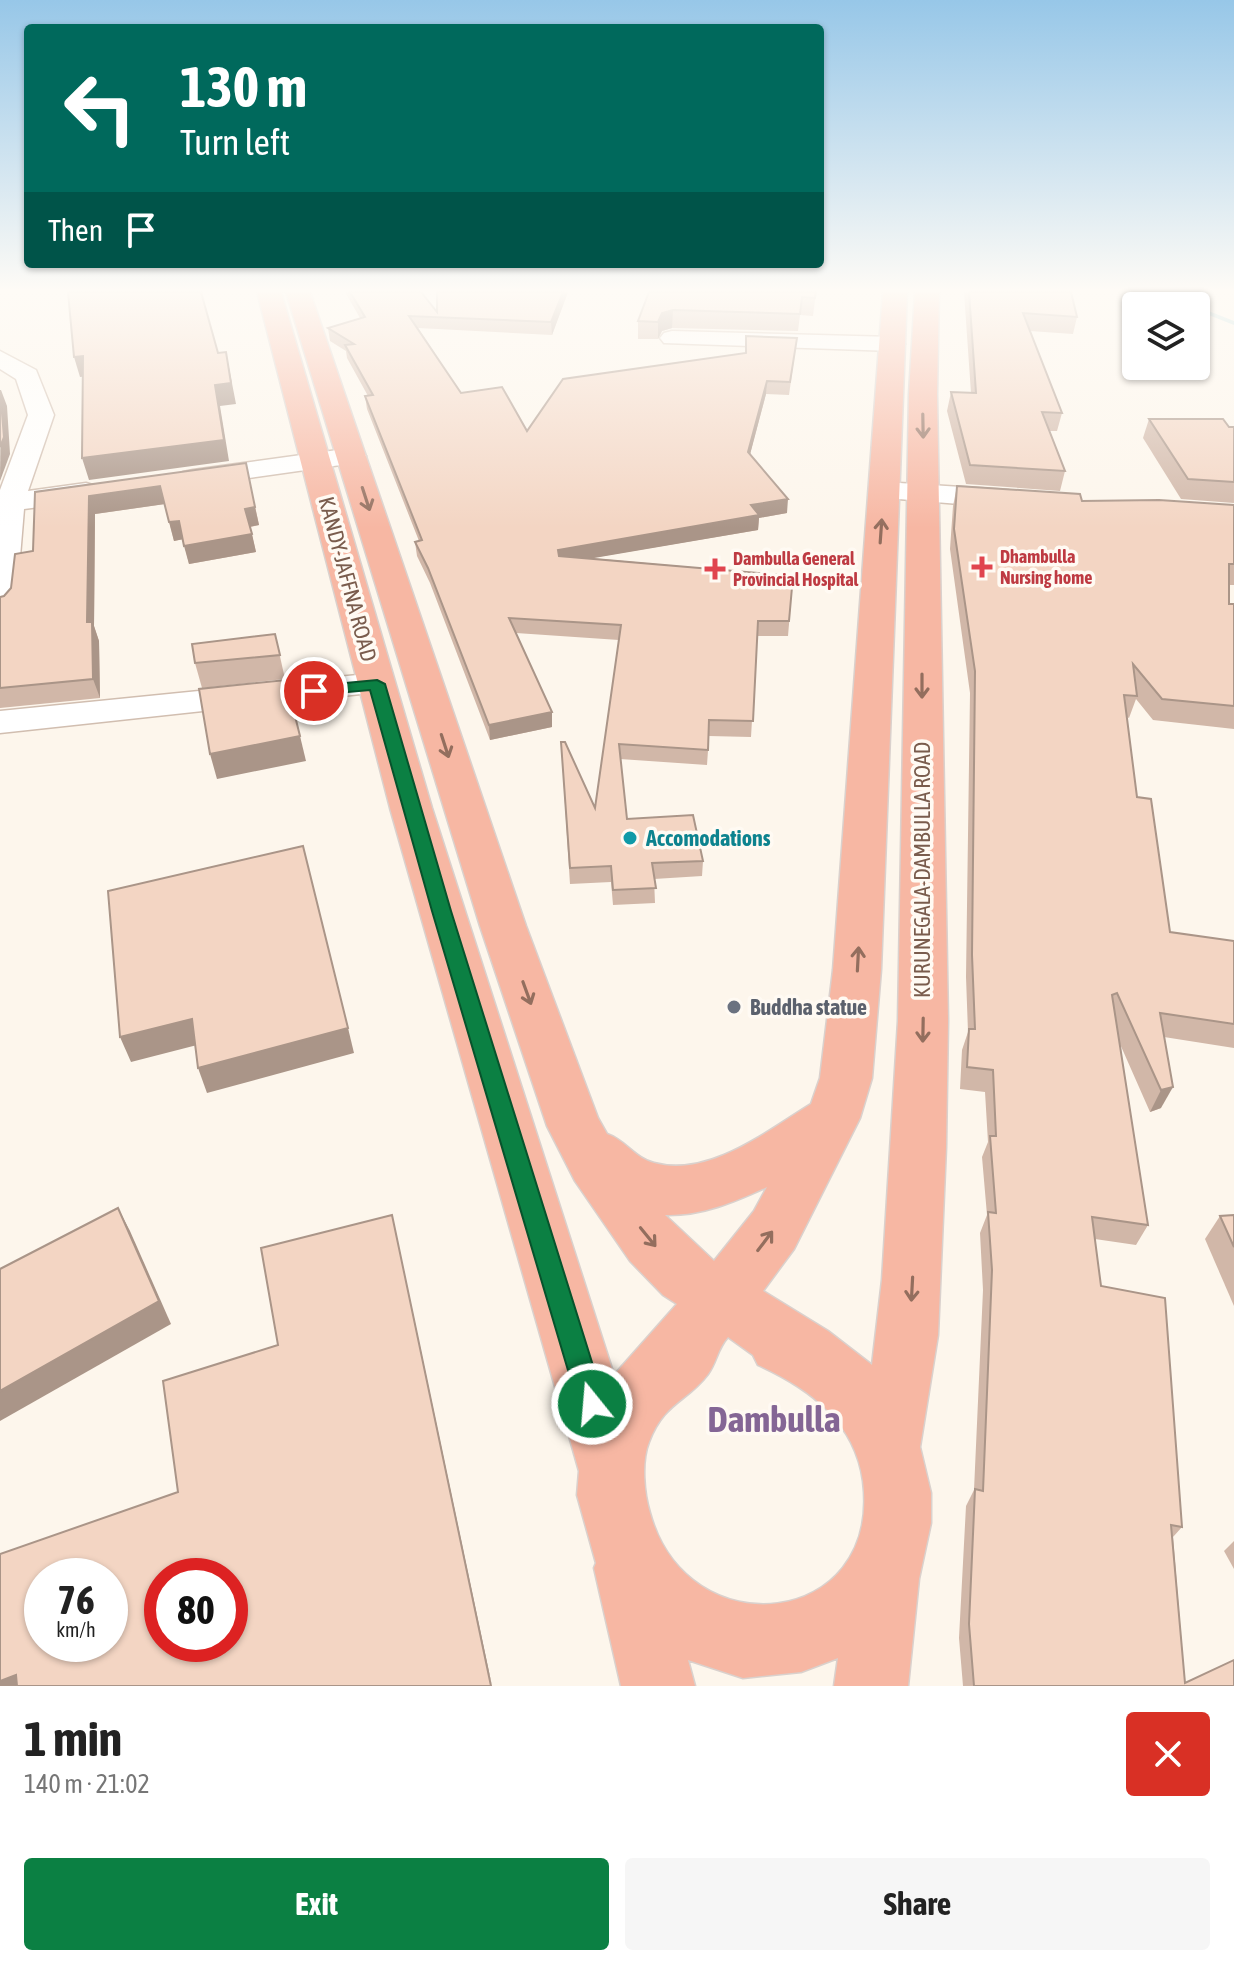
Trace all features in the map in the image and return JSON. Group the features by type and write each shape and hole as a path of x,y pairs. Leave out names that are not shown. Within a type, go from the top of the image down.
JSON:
{"highway":[{"name":"KANDY-JAFFNA ROAD","path":"302,371 320,413 574,1126 595,1164 651,1242 684,1275 806,1353"},
{"name":"KANDY-JAFFNA ROAD","path":"312,371 320,413"},
{"name":"KURUNEGALA-DAMBULLA ROAD","path":"888,1446 902,1392 911,1321 921,1106 922,591 904,493 895,371"},
{"name":"KURUNEGALA-DAMBULLA ROAD","path":"609,1463 618,1424 637,1391 721,1300 774,1230 833,1118 846,1078 857,970 877,588 904,493 923,394 924,371"},
{"name":"KANDY-JAFFNA ROAD","path":"334,459 377,684 445,923 609,1463"},
{"path":"877,588 922,591"},
{"path":"574,1126 603,1159 628,1180 661,1190 686,1190 720,1184 833,1118"},
{"path":"662,1365 694,1347 729,1339 767,1340 806,1353 840,1376 869,1407 888,1446 897,1485 897,1525 886,1563 871,1686"},
{"path":"609,1463 611,1508 626,1554 658,1686"},
{"path":"626,1554 653,1594 691,1624 736,1641 782,1642 826,1628 862,1601 886,1563"}],"street":[{"path":"0,605 10,502 41,415 27,375 20,371"},
{"path":"163,482 334,459"},
{"path":"10,502 117,488"},
{"path":"904,493 1033,501"},
{"path":"0,722 377,684"}],"building":[{"path":"83,371 229,371 231,383 215,385 224,440 82,458"},
{"path":"359,371 446,371 461,393 502,387 527,431 563,379 622,371 792,371 790,382 767,381 748,452 788,499 751,505 759,515 558,550 559,556 793,576 789,621 758,621 753,721 709,720 708,750 619,744 627,819 693,815 703,861 652,863 656,888 613,890 611,866 570,868 561,742 565,742 595,808 621,625 509,618 552,712 489,725 415,542 422,540 365,396 373,395"},
{"path":"974,371 1045,371 1062,413 1042,412 1065,471 970,465 951,392 976,393"},
{"path":"0,390 4,437 0,447"},
{"path":"1149,419 1223,419 1229,427 1234,427 1234,482 1188,479"},
{"path":"246,463 255,507 245,509 252,534 184,546 179,521 169,522 160,486 89,496 87,622 92,622 93,679 0,688 0,597 11,588 15,554 33,551 35,492"},
{"path":"957,486 1080,494 1082,501 1159,500 1234,505 1234,564 1229,564 1229,604 1234,604 1234,706 1162,699 1133,664 1137,696 1124,695 1137,797 1151,799 1170,932 1234,941 1234,1024 1160,1013 1173,1087 1161,1090 1117,993 1112,995 1148,1225 1092,1217 1101,1286 1165,1298 1182,1527 1171,1525 1185,1683 1234,1660 1234,1686 974,1686 969,1624 975,1489 983,1491 992,1270 988,1212 996,1213 990,1136 996,1136 993,1070 967,1067 969,1029 975,1029 972,955 975,671 954,529"},
{"path":"275,634 280,655 195,663 192,644"},
{"path":"286,680 300,736 210,754 199,689"},
{"path":"303,846 348,1028 198,1068 192,1019 120,1037 108,891"},
{"path":"118,1208 159,1301 0,1391 0,1269"},
{"path":"392,1215 491,1686 17,1686 16,1675 0,1681 0,1554 178,1492 163,1381 278,1345 261,1248"},
{"path":"1234,1215 1234,1247 1220,1216"}],"place":[{"name":"Dhambulla Nursing home","path":"982,567"},
{"name":"Dambulla General Provincial Hospital","path":"715,569"},
{"name":"Accomodations","path":"630,838"},
{"name":"Buddha statue","path":"734,1007"}],"district":[{"name":"Dambulla","path":"774,1419"}],"route":[{"path":"314,691 377,684 411,808 592,1404"}]}
